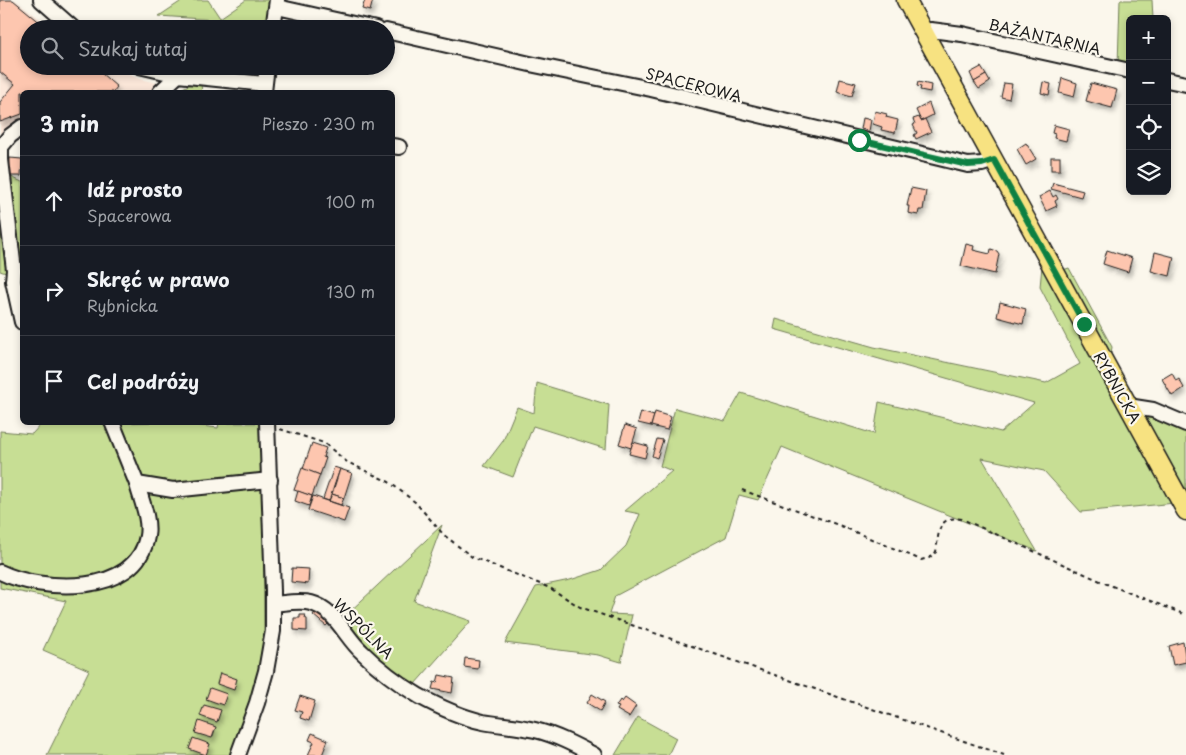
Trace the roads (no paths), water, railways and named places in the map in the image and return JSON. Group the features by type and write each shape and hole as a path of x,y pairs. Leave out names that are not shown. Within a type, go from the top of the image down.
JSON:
{"main road":[{"name":"RYBNICKA","path":"906,0 1186,511"}],"street":[{"path":"41,0 64,20"},
{"path":"274,20 277,4 340,20"},
{"name":"BAŻANTARNIA","path":"924,32 931,30 962,34 1126,70"},
{"name":"SPACEROWA","path":"395,33 651,89 968,165 982,164 994,160"},
{"path":"162,90 178,75 264,88 266,75"},
{"path":"1171,81 1186,84"},
{"path":"20,128 10,136 0,148 14,270 13,281 20,313"},
{"path":"1128,406 1153,410 1186,424"},
{"path":"0,572 41,584 72,586 99,582 125,570 141,553 147,537 146,518 137,484 113,425"},
{"path":"238,755 257,703 266,670 273,630 267,425"},
{"path":"137,484 173,490 270,480"},
{"name":"WSPÓLNA","path":"273,604 310,602 321,606 330,613 352,642 372,661 420,696 449,710 482,722 534,730 552,735 594,755"}]}
